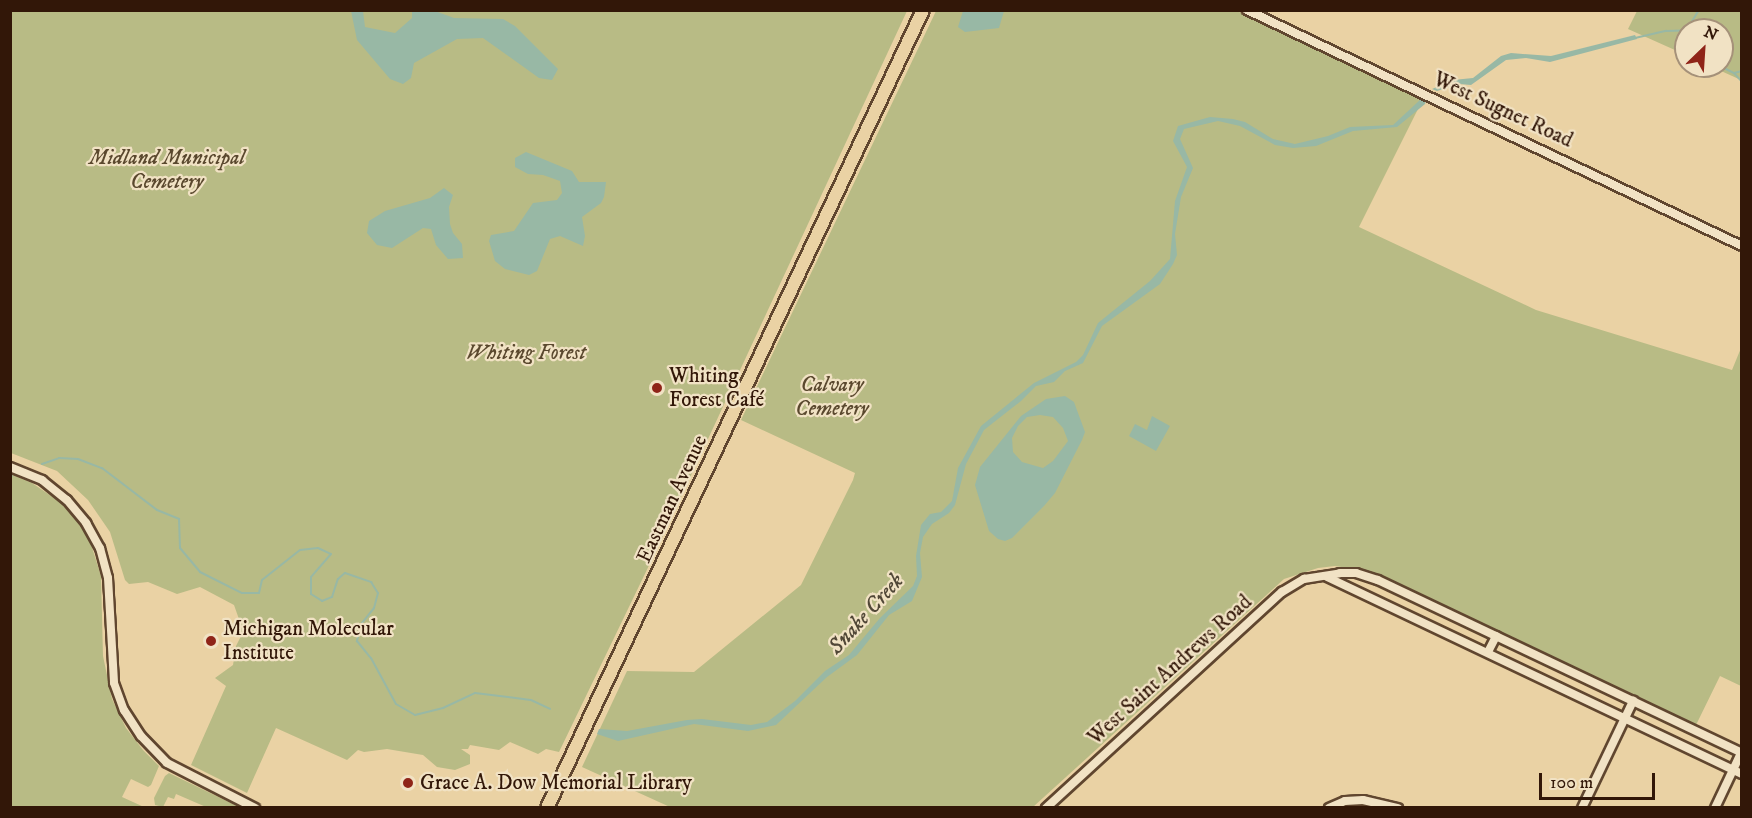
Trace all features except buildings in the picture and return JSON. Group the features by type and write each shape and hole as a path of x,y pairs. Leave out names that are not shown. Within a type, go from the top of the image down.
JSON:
{"main road":[{"name":"Eastman Avenue","path":"547,807 923,10"}],"street":[{"name":"West Sugnet Road","path":"1247,10 1742,246"},
{"path":"10,467 42,480 68,500 86,523 100,549 108,578 114,682 124,710 141,736 167,763 255,807"},
{"name":"West Saint Andrews Road","path":"1046,807 1282,592 1304,579 1327,577 1340,573 1356,573 1378,580 1741,753"},
{"path":"1327,577 1742,774"},
{"path":"1488,652 1496,636"},
{"path":"1582,807 1633,701"},
{"path":"1715,807 1741,753"},
{"path":"1329,807 1346,801 1364,800 1398,807"}],"green space":[{"path":"10,11 907,11 655,553 559,752 546,749 538,754 510,742 499,750 470,745 468,749 461,749 470,755 470,764 455,770 437,767 423,755 387,749 364,752 358,750 347,760 276,728 247,793 191,765 226,686 215,678 233,665 236,646 241,636 240,622 234,605 200,587 177,594 148,582 129,584 125,580 110,532 88,500 57,471 11,453"},
{"name":"Calvary Cemetery","path":"936,11 1237,11 1424,97 1359,227 1536,310 1732,370 1741,348 1741,686 1720,676 1696,725 1361,570 1335,566 1318,568 1284,579 1033,807 670,807 582,767 627,671 694,672 801,585 853,480 855,473 741,420"},
{"path":"1637,11 1741,11 1741,80 1734,77 1734,18 1674,18 1674,50 1628,29"},
{"path":"10,474 32,483 60,502 78,522 90,541 101,576 103,656 112,699 126,728 159,766 151,785 148,787 131,779 122,797 144,807 11,807"},
{"path":"169,773 239,807 206,807 176,794 174,799 168,797 163,807 155,805 154,798 165,776"}],"shaded area":[{"path":"963,10 1004,11 999,28 965,32 958,27"},
{"path":"351,11 363,11 365,27 395,33 412,18 412,11 435,11 454,18 503,19 515,26 558,69 552,80 539,78 483,38 457,39 414,63 411,78 403,84 390,79 357,40"},
{"path":"1635,35 1637,39 1550,62 1526,58 1506,60 1471,85 1459,84 1437,91 1432,89 1453,80 1473,78 1501,56 1511,53 1551,56"},
{"path":"1421,99 1426,101 1425,104 1397,127 1353,131 1316,146 1293,148 1275,145 1240,126 1218,121 1184,129 1180,139 1193,168 1181,197 1175,234 1177,255 1173,264 1160,284 1102,326 1083,363 1065,371 1054,382 1036,386 984,430 966,464 955,505 949,513 932,524 923,537 920,553 922,577 912,601 889,615 857,655 827,677 776,725 748,731 694,724 618,741 597,734 599,729 627,731 687,720 702,719 751,725 767,722 795,701 825,671 849,655 880,618 913,586 917,576 916,556 921,525 930,514 941,512 952,501 958,468 981,426 1034,383 1076,362 1083,355 1098,323 1150,281 1170,259 1175,201 1187,167 1173,141 1178,126 1210,117 1233,119 1245,122 1273,139 1295,144 1328,136 1350,127 1393,125"},
{"path":"526,152 572,171 579,182 606,182 601,203 582,217 585,236 583,246 560,236 550,239 537,271 529,275 505,269 495,261 489,241 491,235 514,231 533,203 557,200 562,193 560,181 543,175 528,174 515,167 515,158"},
{"path":"444,188 453,195 449,207 450,224 453,233 462,244 463,258 448,259 436,245 431,229 423,228 392,248 377,245 367,233 369,221 385,211 430,198"},
{"path":"1065,396 1074,402 1085,432 1055,493 1012,538 1005,541 998,539 989,531 975,485 980,467 1021,416 1046,399","holes":["1040,415 1053,417 1063,428 1068,441 1053,461 1043,468 1022,462 1013,452 1012,438 1018,426 1027,417"]},
{"path":"1152,416 1170,426 1156,451 1129,436 1135,424 1147,430"}],"waterway":[{"path":"1694,18 1699,10"},
{"name":"Snake Creek","path":"1635,38 1674,31"},
{"name":"Snake Creek","path":"1734,73 1742,71"},
{"name":"Snake Creek","path":"1734,73 1742,82"},
{"name":"Snake Creek","path":"42,464 59,458 78,459 102,468 157,510 179,519 180,548 200,572 242,593 259,593 262,580 300,550 318,548 331,554 311,577 311,594 322,601 332,597 338,579 345,573 371,582 378,593 374,608 362,623 357,641 371,658 396,704 415,715 443,708 475,693 531,700 550,709"}],"place":[{"name":"Whiting Forest Café","path":"657,388"},
{"name":"Michigan Molecular Institute","path":"211,641"},
{"name":"Grace A. Dow Memorial Library","path":"408,783"}],"park label":[{"name":"Midland Municipal Cemetery","path":"167,170"},
{"name":"Whiting Forest","path":"526,353"}]}
